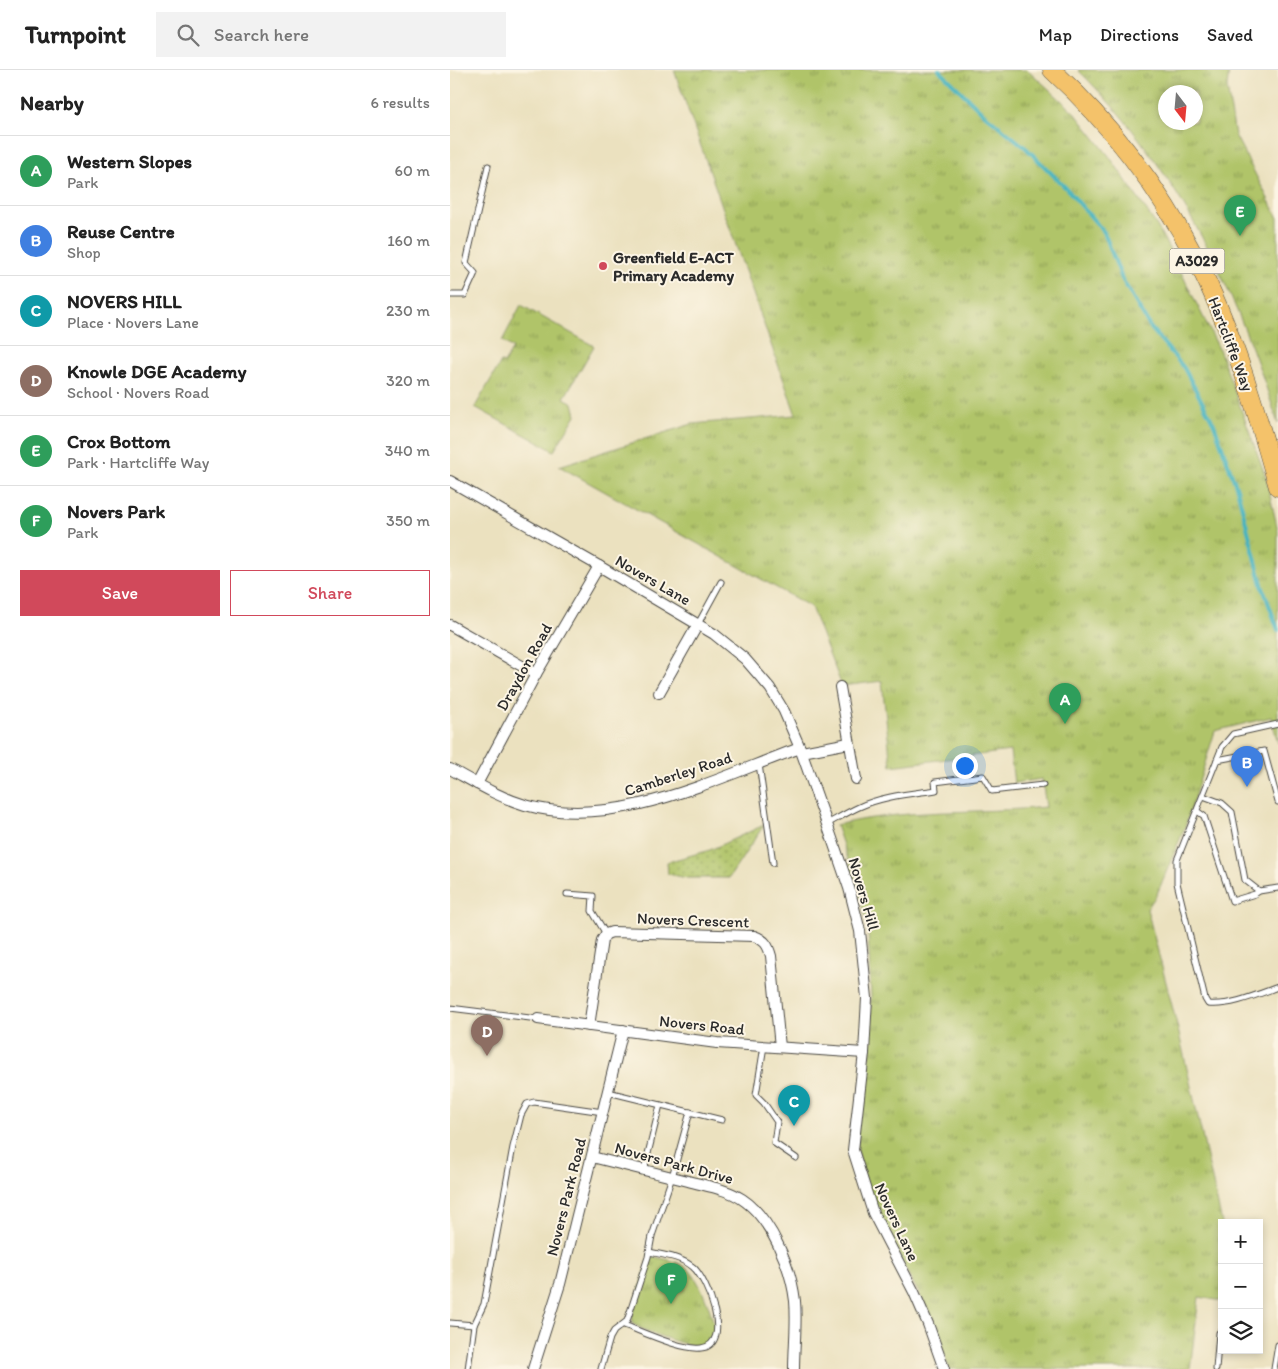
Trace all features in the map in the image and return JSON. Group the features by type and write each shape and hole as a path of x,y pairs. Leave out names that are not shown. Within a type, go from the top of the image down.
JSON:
{"highway":[{"name":"Hartcliffe Way","path":"1052,70 1082,97 1118,140 1155,189 1196,259 1226,326 1246,380 1278,487"}],"street":[{"name":"Novers Lane","path":"450,481 698,624 731,646 745,658 770,688 784,711 801,750"},
{"name":"Draydon Road","path":"476,784 536,674 599,566"},
{"path":"659,693 698,624"},
{"path":"450,626 536,674"},
{"path":"840,687 856,780"},
{"name":"Camberley Road","path":"450,769 503,797 525,804 565,812 591,812 646,803 801,750 849,743"},
{"name":"Novers Hill","path":"801,750 848,888 860,931 867,998 864,1053"},
{"name":"Novers Crescent","path":"606,934 612,932 754,936 764,939 769,946 771,956 780,1048"},
{"path":"589,1026 602,940 606,934"},
{"name":"Novers Road","path":"538,1019 718,1043 864,1053"},
{"name":"Novers Park Road","path":"533,1369 560,1284 623,1030"},
{"name":"Novers Lane","path":"864,1053 853,1150 873,1212 914,1292 944,1369"},
{"name":"Novers Park Drive","path":"592,1157 735,1194 748,1203 764,1221 778,1246 792,1286 795,1302 794,1369"}],"lane":[{"path":"450,295 465,295 475,272 466,263 488,166"},
{"path":"698,624 721,582"},
{"path":"1278,724 1233,734 1222,747 1177,860 1177,883 1208,1004 1218,1005 1278,987"},
{"path":"1218,760 1264,750 1278,802"},
{"path":"759,763 773,863"},
{"path":"827,824 858,807 872,802 899,795 936,790 935,782 983,776 992,791 1043,785"},
{"path":"1204,796 1222,803 1232,812 1245,880 1259,891"},
{"path":"1197,812 1204,816 1232,901 1259,891 1278,888"},
{"path":"567,894 593,896 592,912 606,934"},
{"path":"450,1008 538,1019"},
{"path":"764,1046 756,1095 777,1122 774,1143 796,1158"},
{"path":"608,1092 722,1120"},
{"path":"468,1369 474,1324 484,1304 513,1147 524,1108 527,1104 534,1102 603,1112"},
{"path":"644,1170 660,1104"},
{"path":"600,1369 610,1338 618,1327 624,1325 627,1321 672,1177 690,1112"},
{"path":"624,1325 683,1346 702,1348 713,1344 716,1339 718,1324 700,1274 692,1266 679,1259 649,1252"},
{"path":"450,1322 474,1324"},
{"path":"1216,1369 1218,1345"},
{"path":"1274,1369 1278,1345"}],"green space":[{"path":"674,70 1028,70 1075,113 1109,156 1157,226 1219,349 1266,477 1278,531 1278,743 1271,717 1215,731 1185,827 1157,894 1147,909 1177,1025 1221,1219 1218,1219 1218,1300 1199,1297 1190,1369 949,1369 934,1321 874,1211 857,1148 858,1125 870,1055 871,996 868,930 858,888 836,825 888,816 1046,807 1042,779 1014,783 1010,751 891,766 882,681 842,686 811,607 559,466 692,424 796,415"},
{"path":"1078,70 1229,70 1227,87 1235,135 1278,218 1278,424 1244,327 1223,280 1200,234 1174,190 1145,147 1113,107"},
{"path":"521,305 594,346 564,398 573,403 576,415 554,451 475,407 501,362 504,363 513,348 502,341"},
{"path":"764,825 729,878 687,878 668,874 667,862 710,850"},
{"path":"654,1257 680,1264 687,1268 696,1279 713,1321 714,1333 710,1342 701,1346 693,1346 654,1334 633,1324 632,1315 648,1260"}],"waterway":[{"path":"939,70 983,113 1026,148 1066,188 1104,232 1122,279 1150,327 1184,368 1214,424 1237,489 1263,588 1278,630"}],"place":[{"name":"Crox Bottom","path":"1240,236"},
{"name":"Greenfield E-ACT Primary Academy","path":"603,266"},
{"name":"Western Slopes","path":"1065,724"},
{"name":"Reuse Centre","path":"1247,787"},
{"name":"Knowle DGE Academy","path":"487,1056"},
{"name":"NOVERS HILL","path":"794,1126"},
{"name":"Novers Park","path":"671,1304"}]}
